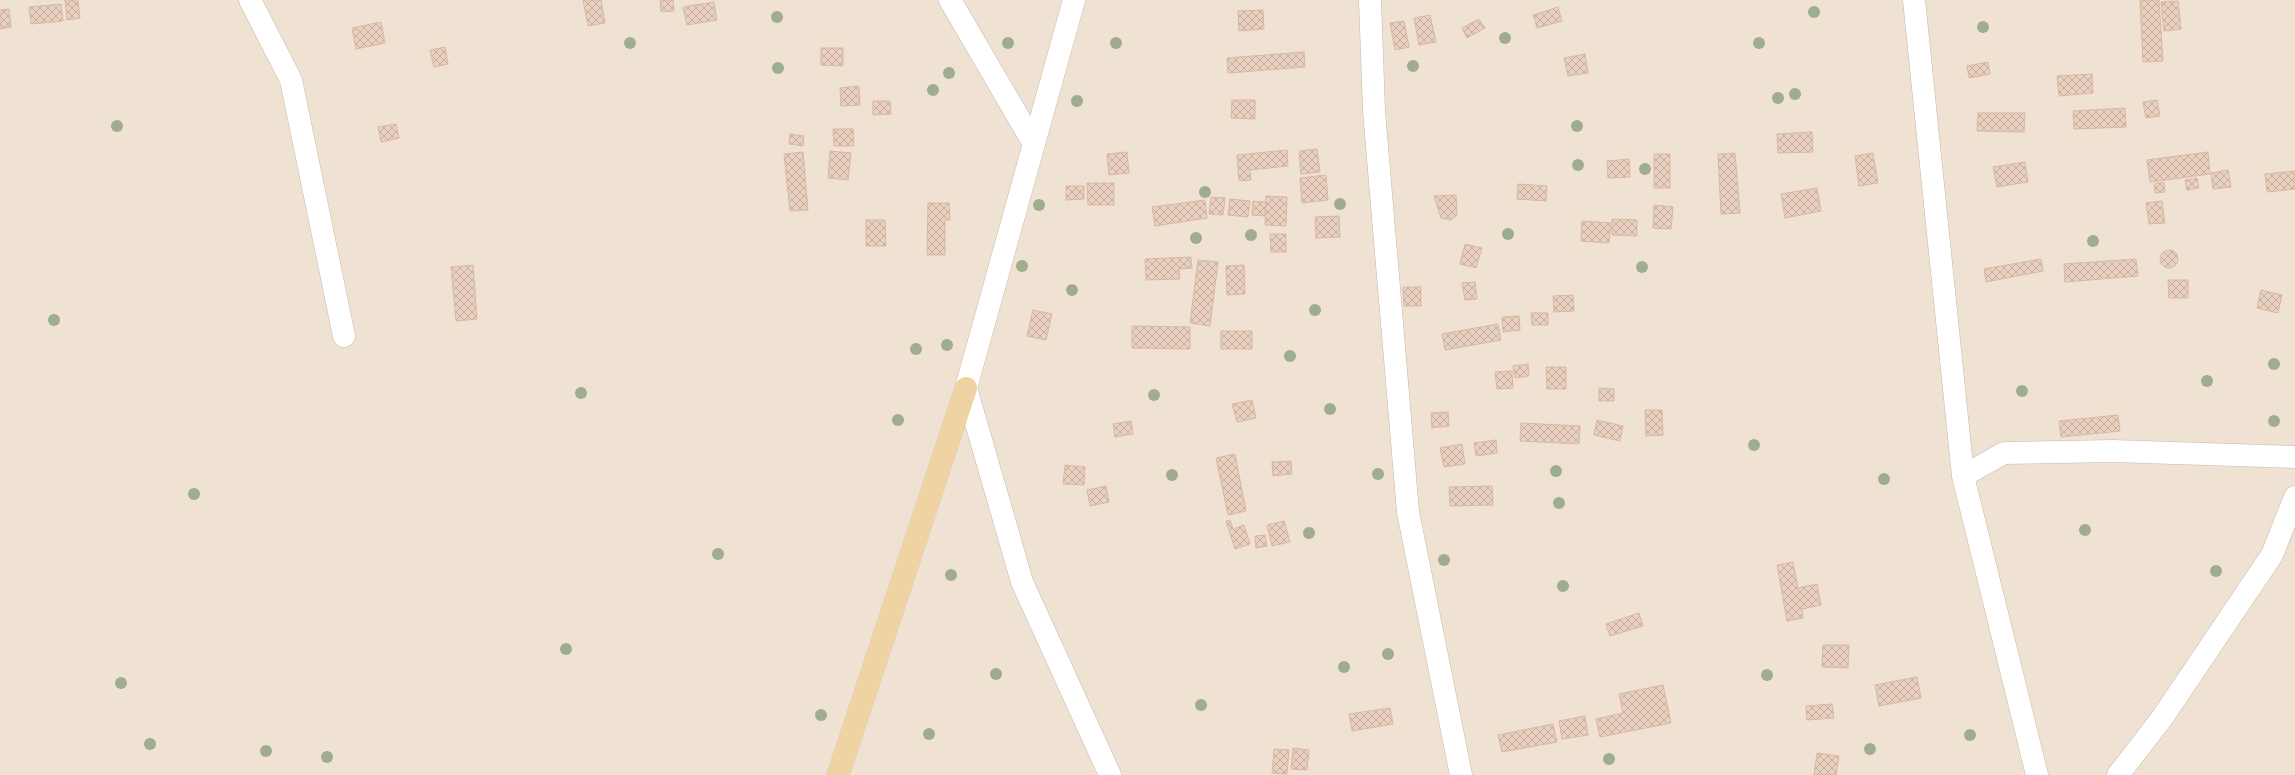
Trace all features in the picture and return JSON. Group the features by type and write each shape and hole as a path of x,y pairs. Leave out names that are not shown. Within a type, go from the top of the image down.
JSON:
{"main road":[{"path":"838,775 966,388"}],"street":[{"path":"250,0 291,80 344,336"},
{"path":"950,0 1034,144"},
{"path":"1074,0 966,388 1022,582 1110,775"},
{"path":"1370,0 1374,111 1408,512 1461,775"},
{"path":"1914,0 1963,476 2037,775"},
{"path":"1963,476 2004,453 2113,452 2295,457"},
{"path":"2118,775 2162,718 2272,555 2295,498"}],"shaded area":[{"path":"0,0 2295,0 2295,775 0,775"}],"building":[{"path":"65,0 78,0 80,18 67,20"},
{"path":"583,0 601,0 605,23 588,26"},
{"path":"660,0 673,0 674,11 661,12"},
{"path":"2140,0 2159,0 2163,61 2143,62"},
{"path":"2178,1 2181,29 2164,31 2161,2"},
{"path":"714,2 717,20 687,25 683,7"},
{"path":"61,4 63,21 31,24 29,7"},
{"path":"1558,7 1562,21 1537,28 1533,15"},
{"path":"9,9 11,27 0,29 0,10"},
{"path":"1263,10 1264,29 1239,31 1238,11"},
{"path":"1430,15 1436,42 1419,45 1414,18"},
{"path":"1479,19 1485,28 1467,38 1462,28"},
{"path":"1404,21 1409,47 1395,50 1390,23"},
{"path":"381,22 385,43 356,49 352,28"},
{"path":"445,47 448,64 434,67 430,50"},
{"path":"821,48 843,48 843,66 821,65"},
{"path":"1304,52 1305,67 1228,73 1227,58"},
{"path":"1585,54 1588,73 1568,76 1564,58"},
{"path":"1988,62 1990,74 1969,78 1967,66"},
{"path":"2092,74 2093,93 2059,96 2057,76"},
{"path":"859,86 860,105 841,106 840,88"},
{"path":"1232,100 1255,100 1255,119 1231,118"},
{"path":"2157,100 2160,116 2146,118 2143,102"},
{"path":"873,101 890,101 891,114 873,115"},
{"path":"2125,108 2126,127 2074,129 2073,111"},
{"path":"1978,113 2025,113 2024,132 1977,131"},
{"path":"396,124 399,138 381,142 378,127"},
{"path":"833,129 853,129 854,146 834,146"},
{"path":"1812,132 1813,152 1778,153 1777,134"},
{"path":"790,134 804,136 803,146 789,144"},
{"path":"1317,149 1320,172 1301,174 1299,151"},
{"path":"1287,150 1288,166 1250,170 1251,180 1239,181 1237,155"},
{"path":"830,151 851,153 848,180 828,178"},
{"path":"803,152 808,210 790,211 784,154"},
{"path":"1127,152 1129,173 1109,175 1107,154"},
{"path":"2208,152 2210,174 2150,182 2147,160"},
{"path":"1735,153 1740,213 1721,214 1718,154"},
{"path":"1873,153 1878,183 1859,186 1855,156"},
{"path":"1654,154 1670,154 1670,188 1654,188"},
{"path":"1629,159 1630,177 1608,178 1607,161"},
{"path":"2025,162 2028,182 1997,187 1993,167"},
{"path":"2228,170 2231,187 2213,189 2211,173"},
{"path":"2295,171 2295,189 2267,192 2265,174"},
{"path":"1326,175 1328,200 1302,203 1300,178"},
{"path":"2197,178 2199,188 2187,190 2185,180"},
{"path":"2164,182 2165,192 2155,193 2154,184"},
{"path":"1087,183 1114,183 1114,205 1088,205"},
{"path":"1518,184 1547,186 1546,201 1517,199"},
{"path":"1066,186 1084,186 1084,199 1066,200"},
{"path":"1817,188 1821,211 1785,218 1781,194"},
{"path":"1456,195 1457,215 1451,220 1441,218 1434,196"},
{"path":"1266,196 1287,197 1286,226 1265,225"},
{"path":"1211,197 1225,198 1223,215 1209,214"},
{"path":"1230,199 1250,201 1248,217 1228,215"},
{"path":"1205,200 1207,218 1155,226 1152,207"},
{"path":"1253,201 1266,202 1265,216 1252,215"},
{"path":"2162,201 2165,223 2149,224 2146,203"},
{"path":"928,203 949,203 950,220 945,220 945,255 927,255"},
{"path":"1654,205 1673,207 1671,229 1653,228"},
{"path":"1339,216 1340,237 1316,238 1315,217"},
{"path":"1612,219 1637,220 1637,236 1612,235"},
{"path":"866,220 885,220 886,246 866,246"},
{"path":"1582,221 1611,223 1609,243 1581,241"},
{"path":"1270,234 1286,234 1286,252 1271,252"},
{"path":"1465,244 1482,248 1476,268 1460,264"},
{"path":"2169,250 2175,253 2178,259 2175,265 2169,268 2163,265 2160,259 2163,253"},
{"path":"1191,257 1192,268 1179,269 1180,279 1146,280 1145,259"},
{"path":"2041,259 2043,271 1986,282 1984,269"},
{"path":"2136,259 2138,276 2065,282 2064,264"},
{"path":"1198,260 1218,262 1210,326 1190,323"},
{"path":"473,265 477,319 456,321 451,267"},
{"path":"1244,265 1245,294 1227,295 1226,266"},
{"path":"2168,280 2188,280 2188,298 2169,298"},
{"path":"1475,282 1477,299 1465,300 1462,283"},
{"path":"1403,287 1421,287 1421,306 1404,306"},
{"path":"2261,290 2282,295 2278,313 2257,308"},
{"path":"1573,295 1574,311 1554,312 1553,296"},
{"path":"1033,310 1052,314 1046,340 1027,336"},
{"path":"1531,313 1548,313 1548,325 1532,325"},
{"path":"1519,316 1520,330 1503,332 1502,317"},
{"path":"1498,324 1501,340 1445,350 1442,334"},
{"path":"1132,326 1190,327 1190,349 1132,348"},
{"path":"1221,331 1252,331 1252,349 1221,349"},
{"path":"1528,364 1529,376 1515,378 1513,366"},
{"path":"1546,367 1566,367 1566,389 1547,389"},
{"path":"1512,371 1513,388 1497,389 1495,372"},
{"path":"1599,388 1614,389 1614,401 1599,401"},
{"path":"1252,400 1256,418 1237,422 1232,404"},
{"path":"1645,410 1662,410 1663,435 1646,436"},
{"path":"1448,412 1449,426 1432,428 1431,413"},
{"path":"2118,415 2120,431 2061,437 2059,421"},
{"path":"1597,420 1623,426 1620,441 1594,435"},
{"path":"1131,421 1133,434 1115,437 1113,424"},
{"path":"1521,423 1580,426 1579,444 1520,441"},
{"path":"1496,440 1497,453 1476,456 1474,443"},
{"path":"1462,444 1465,464 1444,467 1440,448"},
{"path":"1235,454 1246,511 1228,515 1216,458"},
{"path":"1291,461 1292,474 1273,476 1272,462"},
{"path":"1065,465 1085,467 1084,485 1063,484"},
{"path":"1106,486 1109,502 1090,506 1087,490"},
{"path":"1492,486 1493,505 1450,506 1449,487"},
{"path":"1230,520 1233,529 1244,525 1250,544 1235,549 1226,521"},
{"path":"1284,521 1290,542 1272,546 1267,525"},
{"path":"1265,535 1267,546 1256,548 1255,536"},
{"path":"1793,562 1798,588 1817,584 1821,605 1802,609 1803,618 1787,621 1777,565"},
{"path":"1639,613 1643,626 1610,636 1606,624"},
{"path":"1823,645 1849,645 1848,668 1822,667"},
{"path":"1917,677 1921,698 1879,706 1875,685"},
{"path":"1663,685 1671,723 1600,737 1596,719 1623,713 1619,694"},
{"path":"1832,704 1834,718 1807,720 1806,706"},
{"path":"1390,708 1393,724 1352,731 1349,714"},
{"path":"1585,716 1588,735 1562,739 1559,721"},
{"path":"1553,724 1557,742 1502,752 1498,735"},
{"path":"1293,748 1309,750 1307,770 1291,769"},
{"path":"1274,749 1289,750 1287,774 1272,773"},
{"path":"1817,753 1839,756 1836,775 1814,775"}]}
